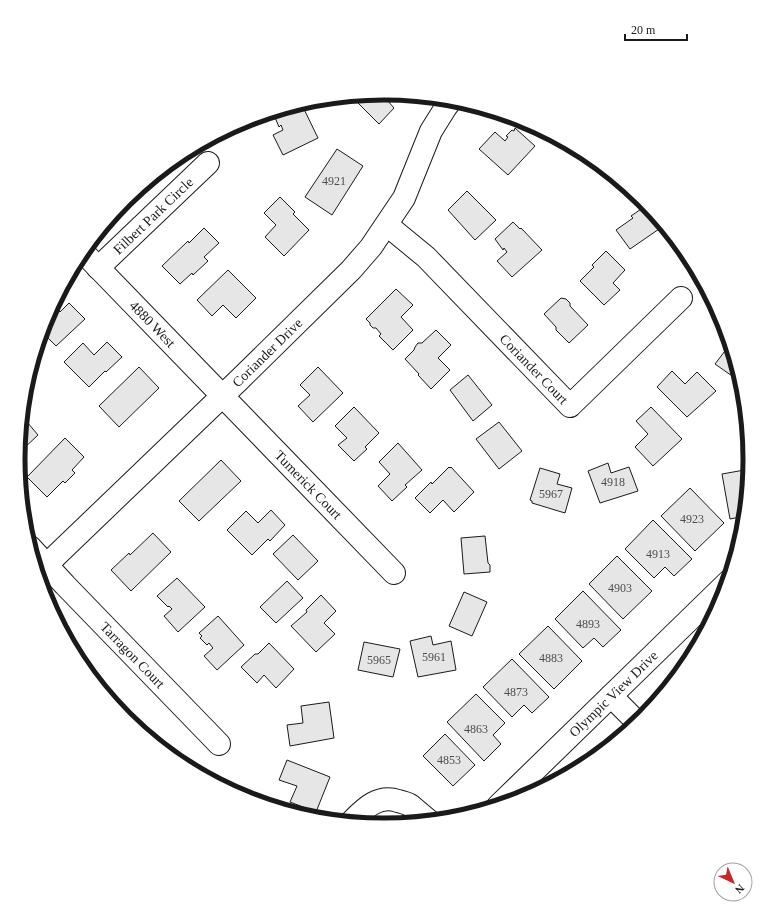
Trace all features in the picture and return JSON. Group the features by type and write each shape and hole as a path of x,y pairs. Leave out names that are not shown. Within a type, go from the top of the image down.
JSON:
{"street":[{"name":"Coriander Drive","path":"43,569 351,270 371,247 404,198 431,131 447,105"},
{"name":"Filbert Park Circle","path":"98,268 208,163"},
{"name":"Coriander Court","path":"387,224 426,257 570,406 681,298"},
{"name":"4880 West","path":"88,257 222,396"},
{"name":"Tumerick Court","path":"222,396 394,573"},
{"name":"Tarragon Court","path":"43,569 65,585 219,744"},
{"name":"Olympic View Drive","path":"508,796 719,590"},
{"path":"611,696 633,718"},
{"path":"356,817 365,808 378,800 385,799 408,804 423,816"}],"building":[{"path":"387,100 394,108 379,124 356,101"},
{"path":"304,109 318,138 283,155 273,135 283,130 281,125 279,127 275,117"},
{"path":"515,128 535,146 508,175 479,149 495,132 505,141 508,137 506,136 512,130 514,131"},
{"path":"337,149 363,166 332,215 305,197"},
{"path":"467,191 496,220 475,240 448,210"},
{"path":"280,197 295,212 293,214 309,230 284,256 265,237 276,225 264,213"},
{"path":"642,208 660,228 630,249 616,230 633,218 631,216"},
{"path":"513,222 520,229 521,228 542,250 512,277 497,261 507,252 504,248 503,250 495,239"},
{"path":"204,228 219,243 204,257 208,261 193,275 192,273 180,284 162,266"},
{"path":"606,251 625,270 613,283 620,290 604,305 580,281 594,267 592,265"},
{"path":"228,270 256,298 236,318 223,305 212,316 197,300"},
{"path":"396,289 413,305 401,317 413,330 393,350 379,336 381,334 376,328 373,328 366,319"},
{"path":"561,298 566,299 570,303 570,306 588,325 569,343 556,330 556,327 544,314"},
{"path":"69,303 85,319 56,346 46,336 58,309 60,312"},
{"path":"436,330 451,345 438,358 450,370 431,389 405,359 414,350 418,343 422,343"},
{"path":"107,342 122,357 89,387 64,362 83,343 94,355"},
{"path":"727,349 735,378 715,364"},
{"path":"139,367 159,388 119,427 99,406"},
{"path":"318,367 343,393 313,422 298,406 310,395 300,385"},
{"path":"672,371 685,384 697,372 716,391 687,417 657,387"},
{"path":"468,375 492,405 473,421 450,390"},
{"path":"354,407 379,433 365,447 367,449 354,461 338,445 347,438 335,426"},
{"path":"651,407 682,439 653,466 635,447 648,434 636,421"},
{"path":"27,422 38,435 26,447"},
{"path":"499,422 522,451 499,469 476,439"},
{"path":"65,438 84,457 72,470 75,473 65,483 63,481 47,497 27,477"},
{"path":"398,443 422,470 405,485 407,487 392,501 378,486 390,474 379,462"},
{"path":"221,460 241,481 199,521 179,501"},
{"path":"608,463 611,473 629,467 638,491 600,503 588,471"},
{"path":"449,467 451,467 474,492 454,512 443,500 430,513 415,498"},
{"path":"540,468 560,474 557,484 572,488 565,513 532,503 530,500"},
{"path":"744,470 739,517 730,519 722,474"},
{"path":"690,488 724,523 695,551 661,516"},
{"path":"271,510 285,525 270,541 268,539 252,555 227,530 246,511 258,523"},
{"path":"653,520 692,559 674,576 665,567 654,578 625,549"},
{"path":"153,533 171,552 131,591 111,570 129,553 130,555"},
{"path":"293,535 318,561 298,580 273,554"},
{"path":"485,536 490,572 464,574 461,538"},
{"path":"617,556 652,591 623,619 589,584"},
{"path":"177,578 205,607 178,632 164,616 172,609 157,596"},
{"path":"287,581 303,598 276,623 260,607"},
{"path":"583,591 621,630 603,647 594,638 583,648 555,619"},
{"path":"464,592 487,602 472,636 449,626"},
{"path":"321,595 336,611 324,623 335,634 316,652 291,626 307,612 306,610"},
{"path":"218,616 244,645 217,670 204,656 213,648 209,643 207,645 200,638 202,636 199,633"},
{"path":"548,626 582,661 554,689 519,654"},
{"path":"431,636 433,645 451,641 456,670 418,677 410,641"},
{"path":"364,642 400,649 393,677 358,670"},
{"path":"269,643 294,669 276,688 264,675 257,683 241,667"},
{"path":"512,659 549,697 532,713 524,705 512,717 483,687"},
{"path":"476,694 505,723 493,735 501,744 484,761 447,722"},
{"path":"329,702 334,738 290,746 287,725 303,723 301,706"},
{"path":"445,734 475,765 453,786 423,756"},
{"path":"287,760 330,777 316,812 290,802 297,786 279,780"}]}
